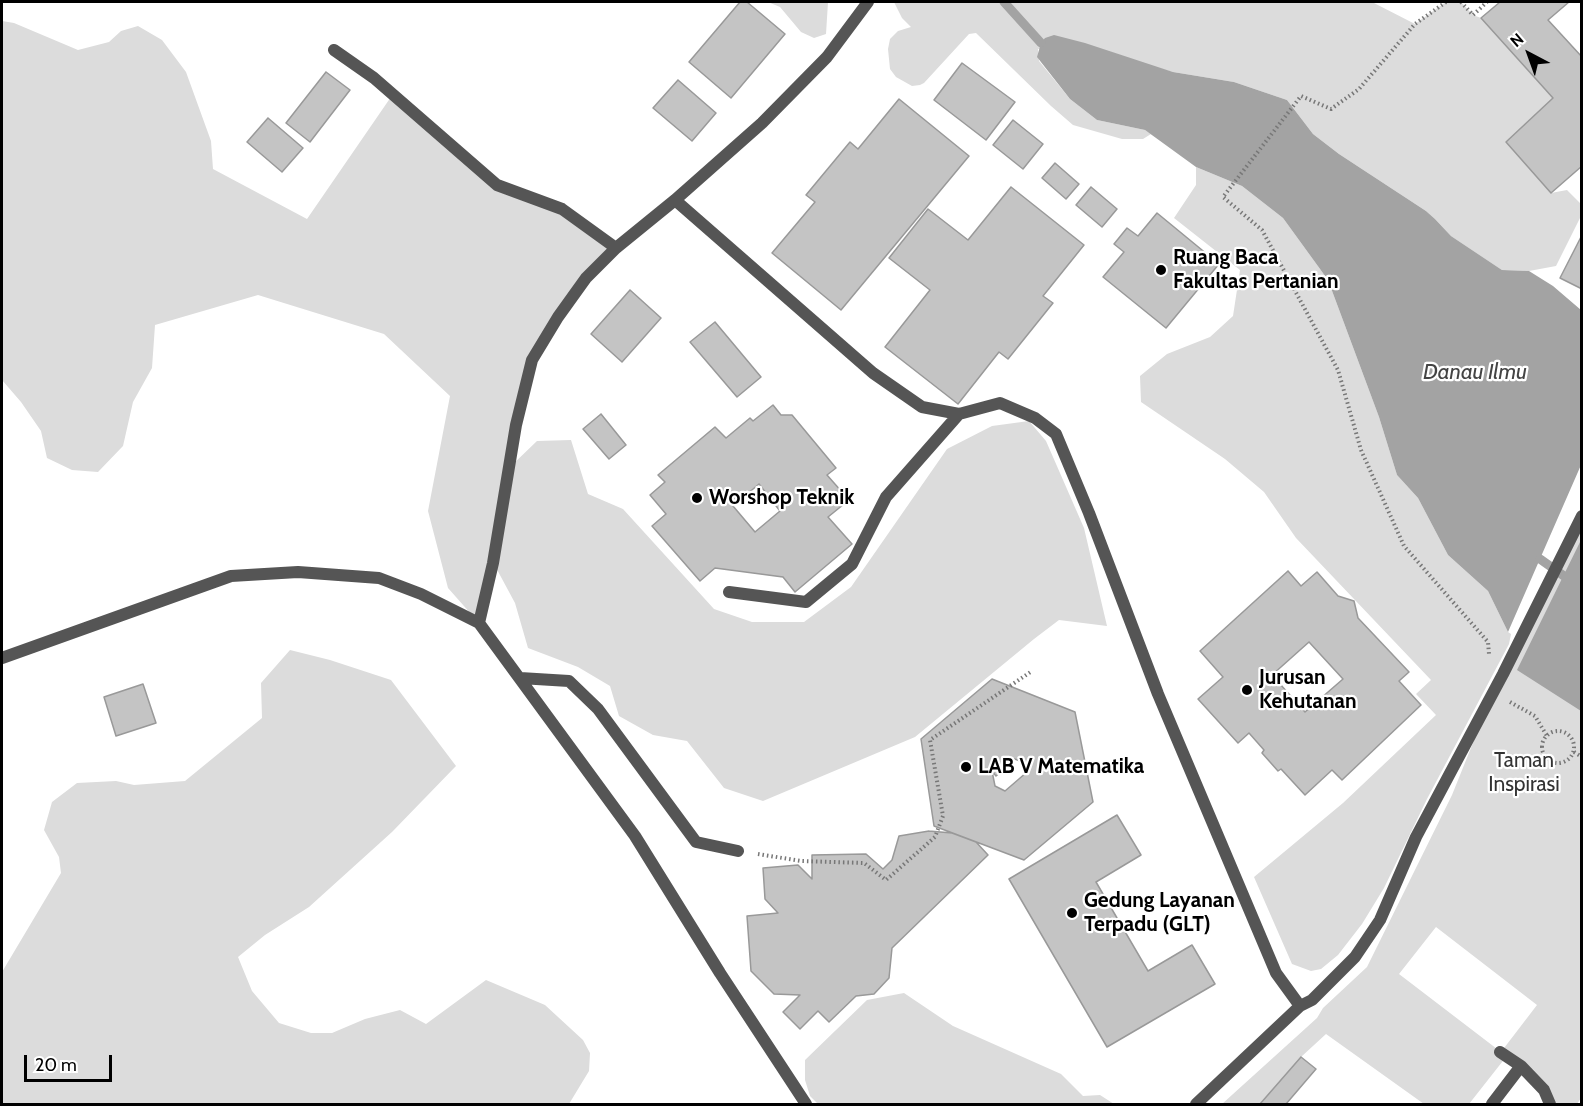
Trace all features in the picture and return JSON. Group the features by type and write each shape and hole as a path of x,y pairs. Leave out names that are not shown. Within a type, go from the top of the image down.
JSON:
{"lane":[{"path":"479,623 493,563 516,425 532,360 558,316 586,278 616,248 675,200 762,123 827,57 868,2"},
{"path":"334,50 374,78 496,185 562,209 616,248"},
{"path":"675,200 873,373 922,407 959,414 1000,403 1035,417 1056,434 1089,513 1158,694 1276,973 1300,1006"},
{"path":"729,592 806,602 852,564 886,497 959,414"},
{"path":"1196,1104 1300,1006 1312,1000 1355,957 1380,920 1416,837 1503,675 1581,516"},
{"path":"2,658 231,576 298,572 379,578 421,594 479,623 636,836 720,973 806,1104"},
{"path":"520,678 569,681 598,708 696,842 738,851"},
{"path":"1500,1052 1521,1066 1544,1089 1550,1104"},
{"path":"1492,1104 1521,1066"}],"path":[{"path":"1446,2 1415,24 1359,89 1331,109 1301,96 1223,197 1262,230 1338,370 1361,450 1404,546 1488,642 1493,693 1534,716 1547,736"},
{"path":"1461,2 1473,15 1487,2"},
{"path":"738,851 801,861 864,863 886,880 936,837 943,816 930,740 1032,671"},
{"path":"1556,731 1566,733 1574,741 1574,752 1568,760 1553,762 1544,755 1542,750 1547,736 1556,731"},
{"path":"1574,752 1581,757"}],"green space":[{"path":"768,2 828,2 826,34 814,38 801,32 780,7"},
{"path":"894,2 1372,2 1415,24 1446,2 1461,2 1473,15 1481,18 1553,98 1506,142 1551,193 1567,190 1581,204 1581,216 1556,266 1529,271 1502,270 1451,236 1426,211 1339,154 1313,134 1287,100 1234,82 1173,72 1144,64 1038,49 1039,61 1070,99 1097,120 1145,130 1151,134 1143,139 1122,139 1073,125 976,33 969,34 924,83 912,86 896,77 890,69 888,49 890,39 898,31 911,27 902,18"},
{"path":"2,21 14,23 78,50 109,42 121,31 138,26 162,40 186,72 211,141 213,169 307,219 393,94 496,185 562,209 616,248 586,278 532,360 510,467 537,441 571,440 588,494 623,509 714,609 752,622 804,622 851,587 947,449 992,426 1029,421 1046,441 1084,528 1107,626 1059,620 915,737 763,801 724,788 687,741 653,735 619,716 610,686 578,667 528,648 515,603 494,564 479,623 448,588 428,511 450,396 384,334 258,295 155,325 152,368 133,402 123,446 98,472 72,470 47,458 41,431 2,380"},
{"path":"1196,167 1242,186 1283,218 1328,280 1379,417 1397,475 1418,498 1448,555 1488,591 1511,634 1509,644 1427,799 1384,888 1362,924 1338,955 1321,969 1311,971 1292,964 1254,877 1343,803 1436,715 1416,694 1431,680 1296,538 1264,492 1225,459 1141,402 1140,376 1167,354 1210,337 1233,316 1240,270 1174,218 1196,185"},
{"name":"Taman Inspirasi","path":"1581,509 1581,1098 1577,1104 1550,1104 1506,1057 1469,1104 1424,1104 1326,1034 1301,1057 1260,1104 1222,1104 1317,1018 1323,1008 1367,967 1452,795 1493,693","holes":["1436,927 1537,1005 1501,1052 1399,974"]},
{"path":"290,650 330,660 391,680 456,766 392,832 309,907 265,935 238,957 252,991 279,1023 311,1033 332,1033 365,1019 400,1010 426,1024 486,980 545,1005 583,1040 590,1053 589,1071 569,1104 2,1104 2,972 61,873 59,857 44,830 52,802 77,783 116,781 134,785 185,781 262,718 261,683"},
{"path":"904,993 953,1026 1061,1074 1083,1096 1100,1095 1114,1104 818,1104 810,1096 805,1080 805,1060 867,1000"}],"water":[{"name":"Danau Ilmu","path":"1054,35 1173,72 1234,82 1287,100 1313,134 1339,154 1426,211 1451,236 1502,270 1529,271 1553,286 1581,310 1581,465 1508,632 1488,591 1448,555 1418,498 1397,475 1379,417 1328,280 1283,218 1242,186 1196,167 1145,130 1097,120 1070,99 1037,57 1041,43 1045,38"},
{"path":"1581,540 1582,711 1517,670"}],"building":[{"path":"740,2 747,2 785,34 731,98 689,62"},
{"path":"1500,2 1569,2 1548,20 1582,57 1582,166 1551,193 1506,142 1553,98 1481,18"},
{"path":"962,63 1015,102 986,140 934,100"},
{"path":"326,72 350,90 310,142 286,123"},
{"path":"678,80 716,113 692,141 653,108"},
{"path":"899,99 969,156 841,310 772,253 815,202 806,195 850,142 858,149"},
{"path":"268,118 303,148 282,172 247,142"},
{"path":"1013,120 1043,144 1023,169 993,145"},
{"path":"1055,163 1079,184 1066,199 1042,178"},
{"path":"1011,187 1084,245 1043,296 1053,303 1008,359 999,352 958,404 885,347 930,290 889,258 928,209 968,240"},
{"path":"1091,187 1117,209 1102,227 1076,205"},
{"name":"Ruang Baca Fakultas Pertanian","path":"1157,213 1219,264 1166,328 1103,277 1124,252 1114,244 1127,228 1138,236"},
{"path":"1582,235 1582,289 1560,278"},
{"path":"630,290 661,318 622,362 591,334"},
{"path":"715,322 761,377 737,397 690,342"},
{"name":"Worshop Teknik","path":"773,405 781,415 792,415 836,468 827,475 849,500 828,517 852,544 795,592 783,577 715,568 700,581 652,526 666,514 650,495 665,482 658,475 715,427 726,438 750,418 753,421","holes":["759,484 780,511 755,532 733,506"]},
{"path":"601,414 626,445 609,459 583,429"},
{"name":"Jurusan Kehutanan","path":"1288,571 1301,586 1317,572 1338,596 1354,601 1358,618 1409,672 1399,681 1421,705 1342,780 1332,770 1305,795 1281,769 1278,771 1249,733 1238,743 1198,699 1223,677 1200,651","holes":["1309,642 1343,679 1305,712 1272,675"]},
{"name":"LAB V Matematika","path":"992,679 1075,712 1093,802 1024,860 934,826 921,739","holes":["1009,757 1023,762 1027,772 1005,791 995,786 992,771 996,776 1013,762"]},
{"path":"143,684 156,723 116,736 104,697"},
{"name":"Gedung Layanan Terpadu (GLT)","path":"1117,815 1141,855 1096,882 1148,971 1192,945 1215,984 1107,1047 1009,879"},
{"path":"929,831 952,833 976,842 988,855 892,948 889,978 874,994 856,996 829,1022 818,1011 800,1029 783,1012 800,995 774,994 751,971 747,916 778,913 765,899 763,868 798,865 812,879 812,855 866,854 883,869 892,860 899,836"},
{"path":"1301,1057 1316,1069 1286,1104 1260,1104"}],"waterway":[{"path":"1004,2 1041,43"},
{"path":"1540,559 1564,576"}],"place":[{"name":"Ruang Baca Fakultas Pertanian","path":"1161,270"},
{"name":"Worshop Teknik","path":"697,498"},
{"name":"Jurusan Kehutanan","path":"1247,690"},
{"name":"LAB V Matematika","path":"966,767"},
{"name":"Gedung Layanan Terpadu (GLT)","path":"1072,913"}]}
